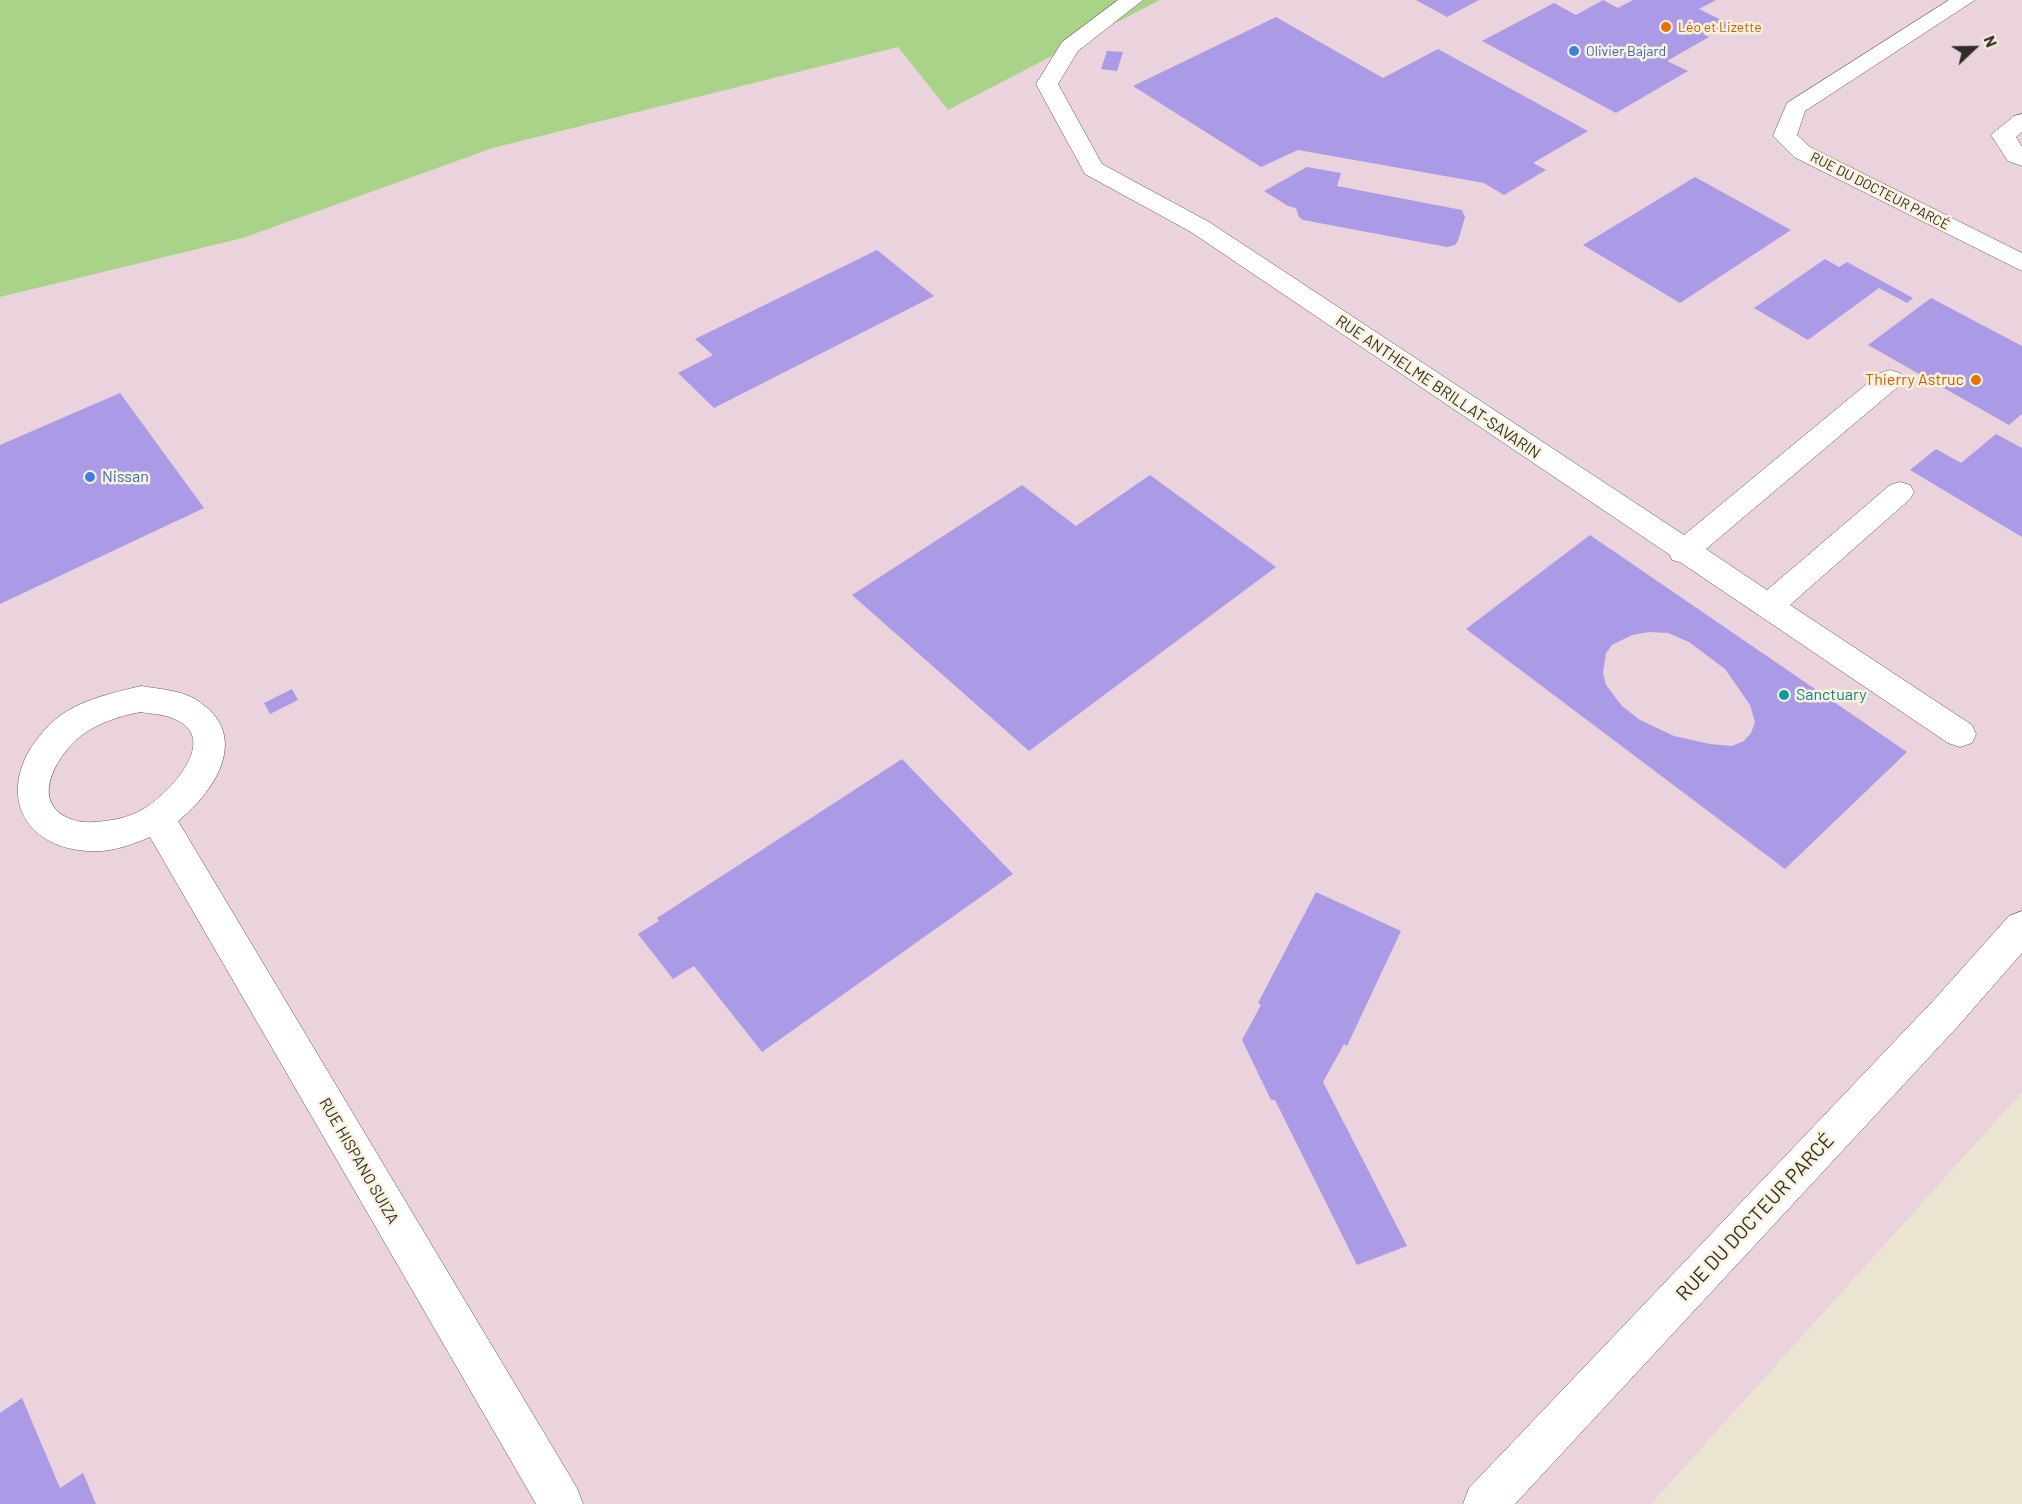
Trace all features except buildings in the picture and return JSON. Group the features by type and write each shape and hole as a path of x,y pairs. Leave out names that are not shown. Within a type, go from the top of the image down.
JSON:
{"street":[{"name":"RUE ANTHELME BRILLAT-SAVARIN","path":"1132,0 1070,47 1047,84 1093,169 1200,226 1683,552 1960,734"},
{"name":"RUE DU DOCTEUR PARCÉ","path":"1964,0 1795,108 1785,136 1802,152 2022,263"},
{"path":"2022,121 2003,135 2016,156 2022,159"},
{"path":"1683,552 1890,379"},
{"path":"1767,607 1900,492"},
{"path":"141,699 166,700 187,707 202,720 210,738 209,759 199,780 181,801 158,819 129,832 100,838 74,836 52,828 36,813 31,794 33,773 44,751 63,731 87,715 114,704 141,699"},
{"name":"RUE HISPANO SUIZA","path":"158,819 561,1504"},
{"name":"RUE DU DOCTEUR PARCÉ","path":"1485,1504 1946,1013 2022,927"}],"shaded area":[{"path":"1160,0 2022,0 2022,1092 1651,1504 0,1504 0,297 243,238 493,148 898,47 948,110"}],"green space":[{"path":"0,0 1160,0 948,110 898,47 493,148 243,238 0,297"}],"place":[{"name":"Léo et Lizette","path":"1666,27"},
{"name":"Olivier Bajard","path":"1574,51"},
{"name":"Thierry Astruc","path":"1976,380"},
{"name":"Nissan","path":"90,477"},
{"name":"Sanctuary","path":"1784,695"}]}
